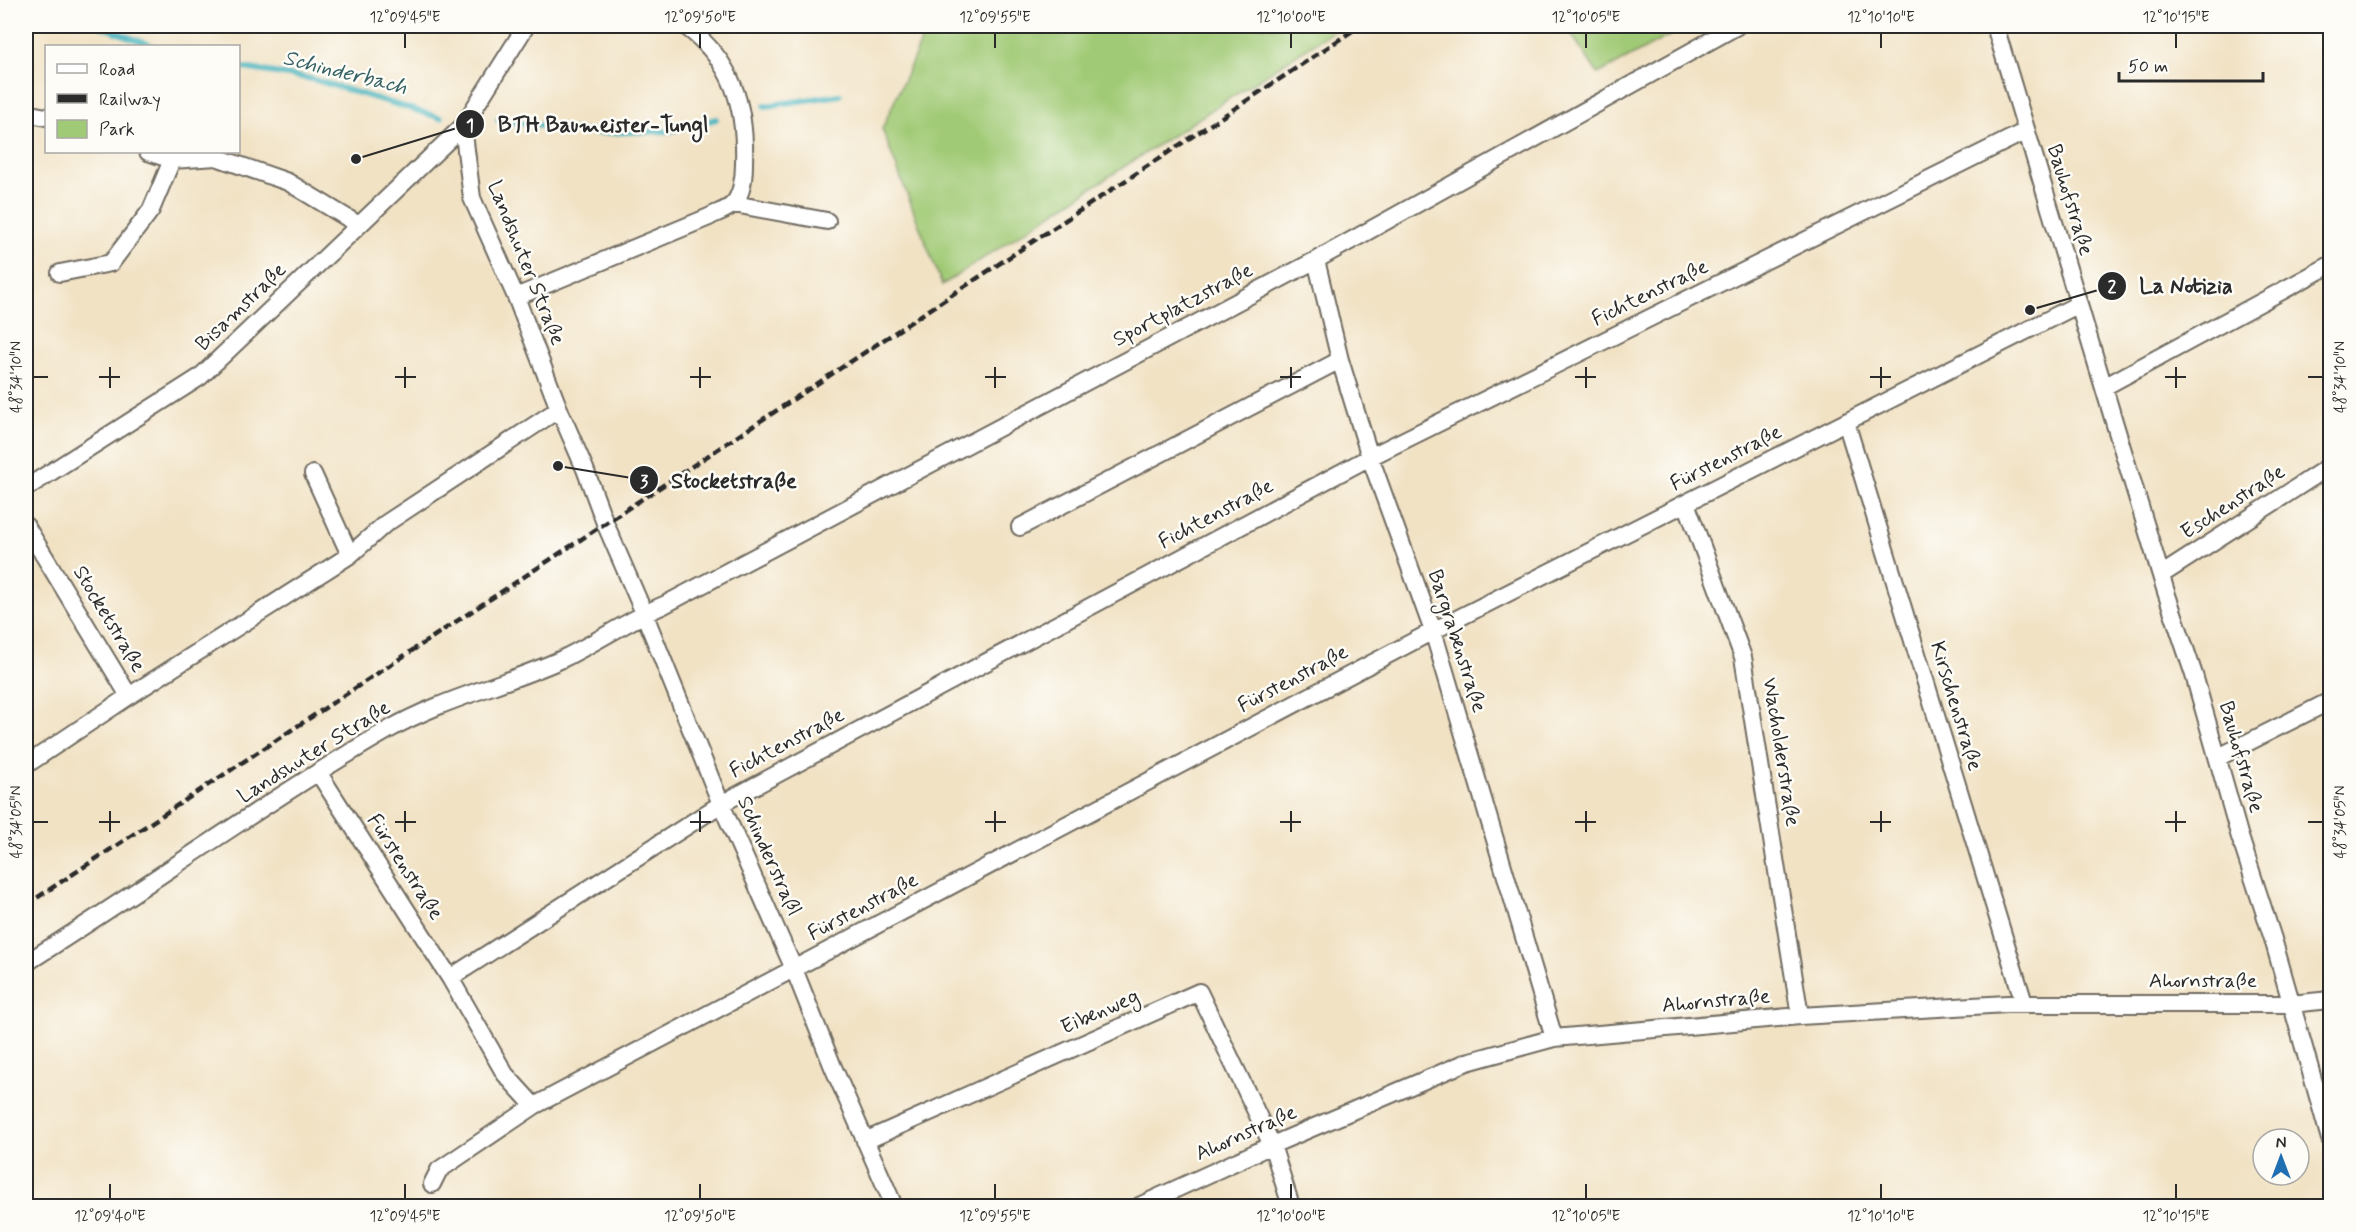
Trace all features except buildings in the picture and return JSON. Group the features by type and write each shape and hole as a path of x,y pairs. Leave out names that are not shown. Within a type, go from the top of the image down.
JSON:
{"street":[{"path":"463,126 526,26"},
{"path":"685,26 703,38 718,56 734,83 744,120 743,181 734,204"},
{"name":"Sportplatzstraße","path":"644,613 664,605 1317,260 1737,26"},
{"name":"Bauhofstraße","path":"1995,26 2161,575 2219,757 2239,834 2273,939 2331,1139"},
{"path":"26,113 45,117"},
{"name":"Bisamstraße","path":"26,488 200,377 463,126"},
{"name":"Landshuter Straße","path":"463,126 472,198 516,297 605,523"},
{"name":"Fichtenstraße","path":"450,978 721,804 1370,457 2026,131"},
{"path":"151,153 171,160 216,157 288,182 359,225"},
{"path":"60,273 111,263 151,210 171,160"},
{"path":"516,297 734,204 827,221"},
{"name":"Bargrabenstraße","path":"1317,260 1340,360 1370,457 1433,631 1554,1038"},
{"path":"2104,387 2331,265"},
{"name":"Fürstenstraße","path":"432,1184 439,1170 534,1106 1433,631 2079,304"},
{"path":"1020,527 1340,360"},
{"name":"Stocketstraße","path":"26,526 129,696 350,555 385,524 559,409"},
{"name":"Kirschenstraße","path":"1846,422 2024,1003"},
{"name":"Eschenstraße","path":"2161,575 2331,466"},
{"path":"313,474 350,555"},
{"name":"Wacholderstraße","path":"1686,503 1743,657 1800,1016"},
{"name":"Schinderstraßl","path":"605,523 721,804 794,969 894,1206"},
{"name":"Landshuter Straße","path":"26,963 109,911 318,772 391,729 441,705 561,659 644,613"},
{"path":"26,765 129,696"},
{"path":"2219,757 2331,701"},
{"name":"Fürstenstraße","path":"318,772 450,978 504,1074 534,1106"},
{"name":"Eibenweg","path":"865,1141 1199,992 1272,1145"},
{"name":"Ahornstraße","path":"1139,1206 1272,1145 1467,1062 1554,1038 1800,1016 2024,1003 2291,1005 2331,1000"},
{"path":"1272,1145 1291,1206"}],"green space":[{"path":"928,26 1341,26 942,285 882,129"},
{"path":"1566,26 1687,26 1598,74"}],"waterway":[{"name":"Schinderbach","path":"100,26 150,45"},
{"name":"Schinderbach","path":"240,67 312,79 441,118"},
{"name":"Schinderbach","path":"765,106 840,95"},
{"name":"Schinderbach","path":"498,120 595,133 669,131 716,119"}],"railway":[{"path":"26,905 1360,26"}],"place":[{"name":"BTH Baumeister-Tungl","path":"356,159"},
{"name":"La Notizia","path":"2030,310"},
{"name":"Stocketstraße","path":"558,466"}]}
